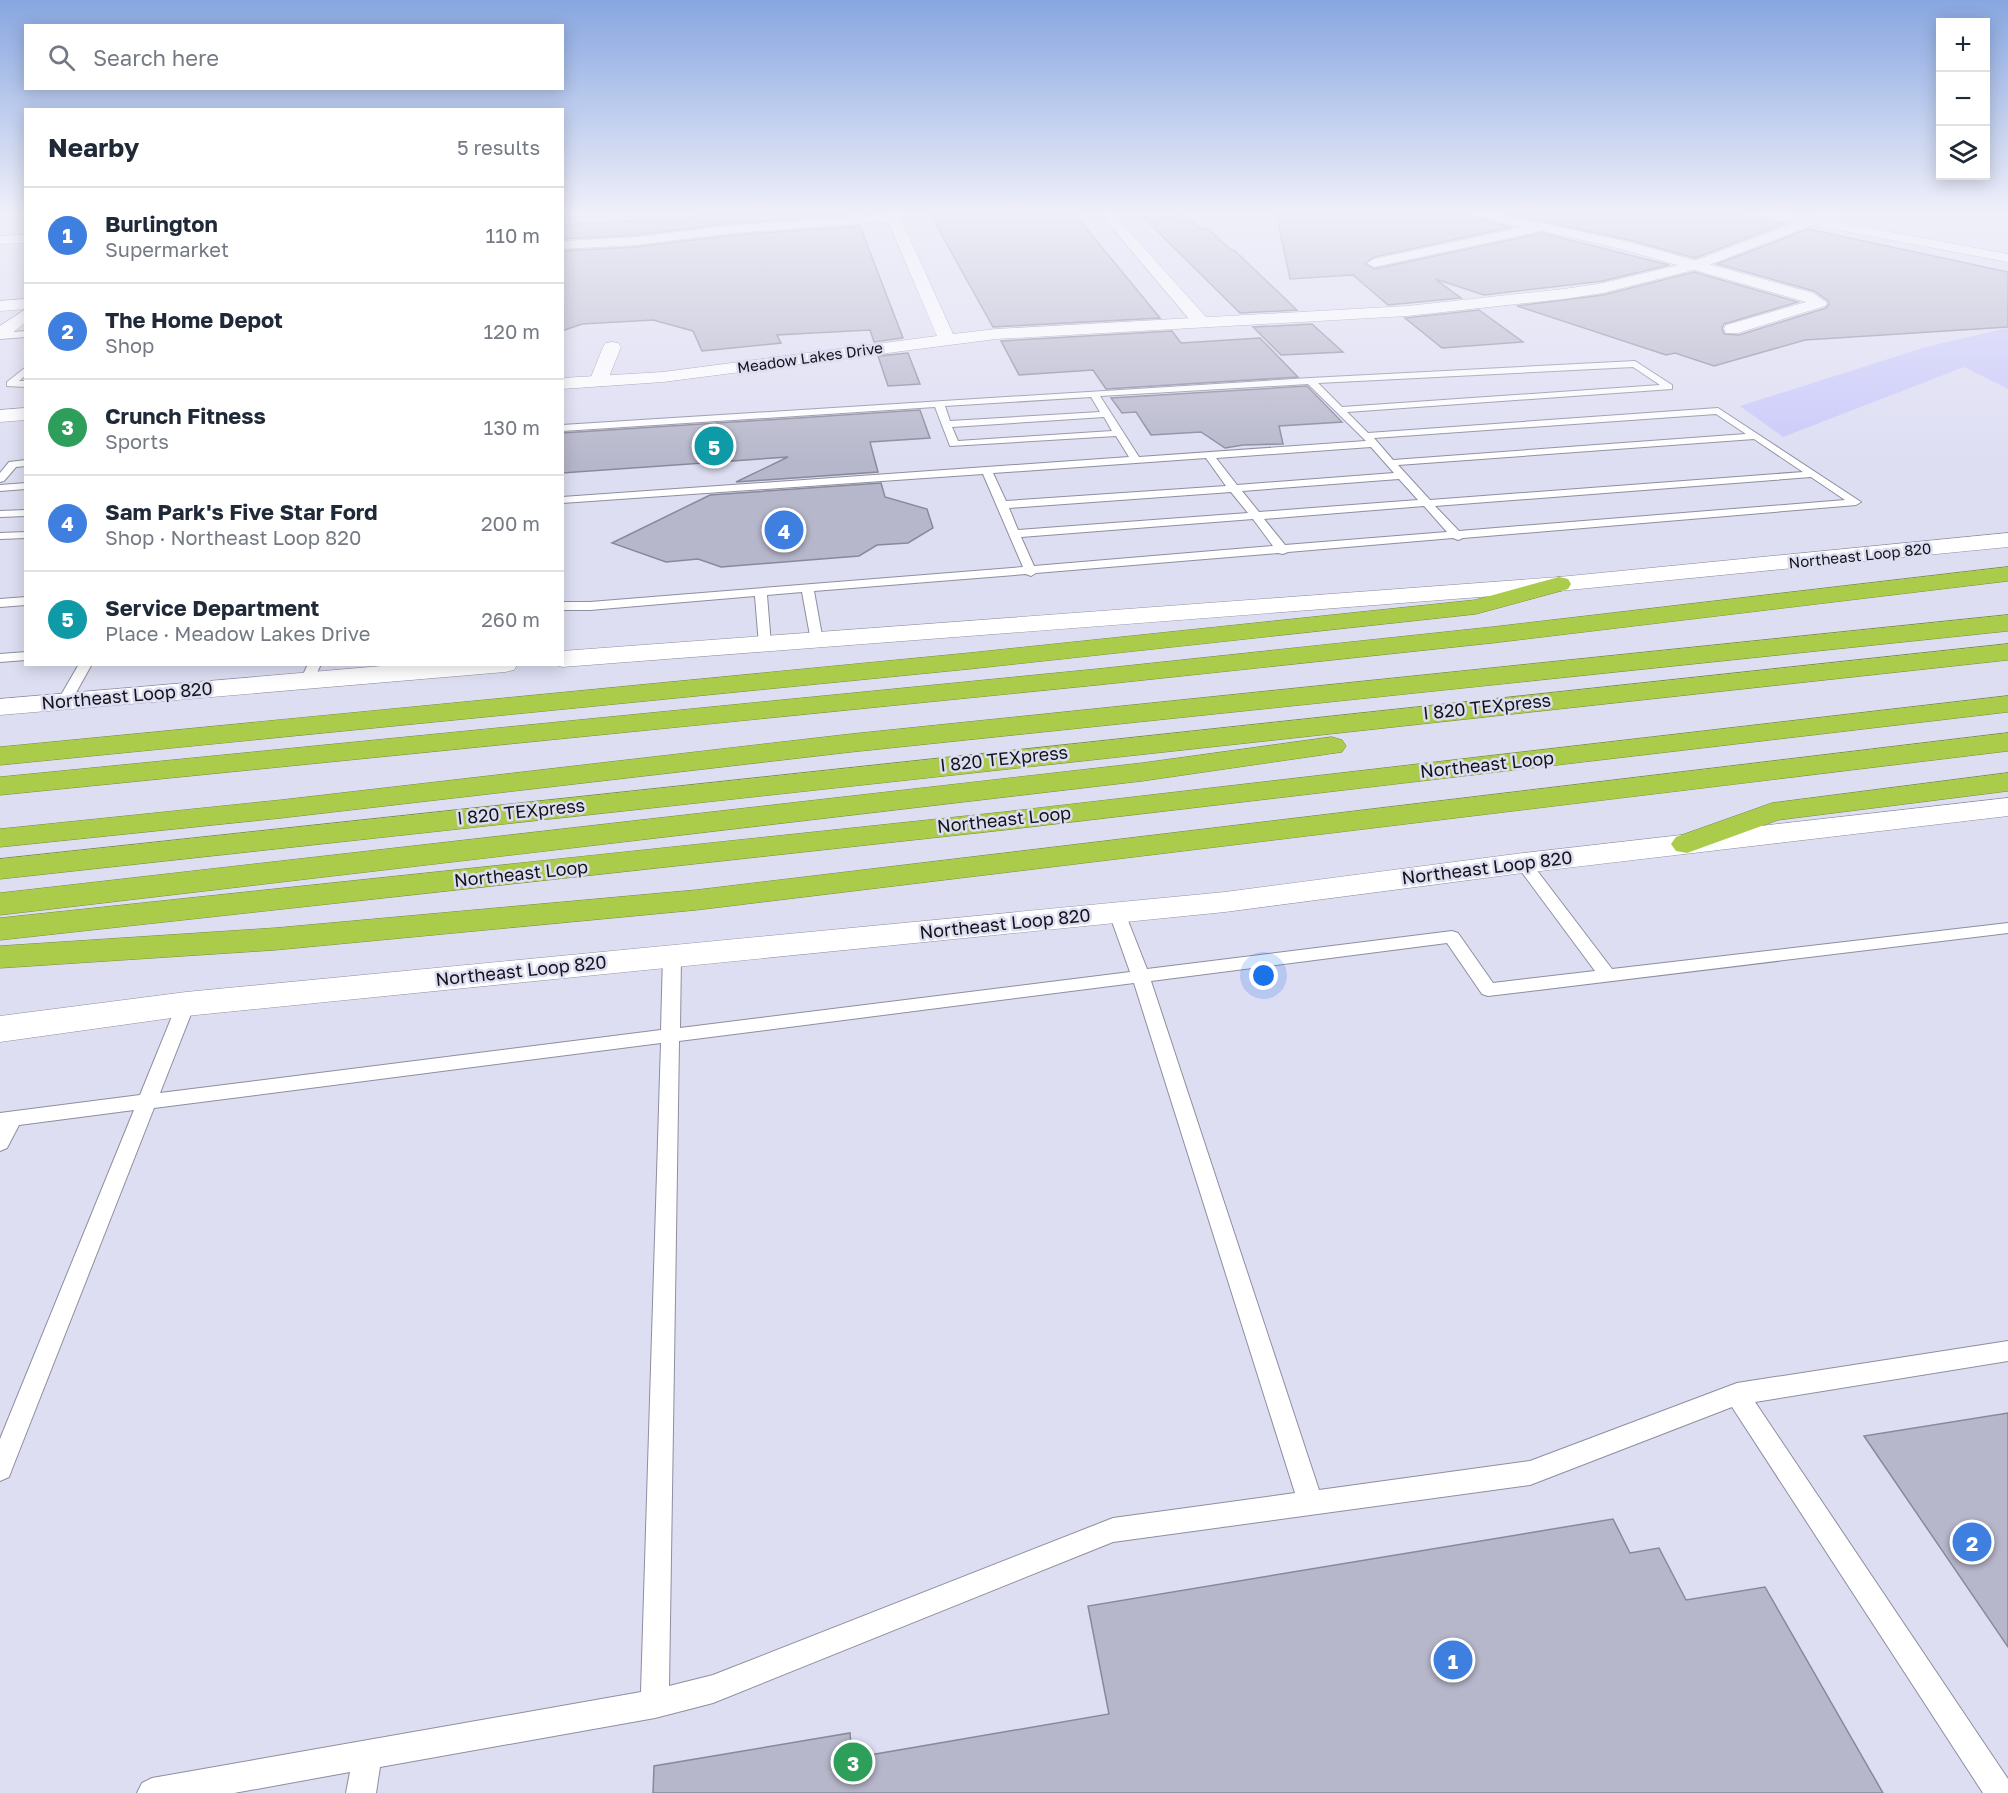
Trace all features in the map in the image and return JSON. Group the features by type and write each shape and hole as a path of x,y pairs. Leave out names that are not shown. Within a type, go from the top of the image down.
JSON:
{"highway":[{"path":"0,786 1492,635 2008,574"},
{"path":"0,756 957,662 1476,607 1559,584"},
{"name":"I 820 TEXpress","path":"0,838 281,809 851,743 2008,623"},
{"name":"I 820 TEXpress","path":"0,869 2008,652"},
{"path":"0,904 1154,770 1391,738 1578,698"},
{"name":"Northeast Loop","path":"0,929 383,890 1610,752 2008,704"},
{"path":"0,957 274,939 696,900 2008,742"},
{"path":"1687,844 1772,812 2008,782"}],"street":[{"path":"928,296 947,339"},
{"path":"1178,296 1200,321"},
{"name":"Meadow Lakes Drive","path":"564,384 710,371 947,339 1200,321 1473,306 1548,296"},
{"path":"1732,329 1819,303 1807,296"},
{"path":"0,306 24,304"},
{"path":"0,335 24,316"},
{"path":"598,382 612,347"},
{"path":"0,416 24,414"},
{"name":"Northeast Loop 820","path":"564,660 1559,584 2008,540"},
{"name":"Northeast Loop 820","path":"0,707 64,702 311,673 464,666"},
{"name":"Northeast Loop 820","path":"0,1029 186,1004 1225,902 1523,862 2008,807"}],"lane":[{"path":"0,335 24,334"},
{"path":"564,428 1310,381 1635,364 1669,387 1340,410"},
{"path":"24,372 10,384 24,384"},
{"path":"1310,381 1369,440 1458,537"},
{"path":"1094,394 1136,460"},
{"path":"939,404 954,444 1120,434"},
{"path":"564,500 1209,456 1369,440 1718,411 1856,502 1031,572 590,606 564,606"},
{"path":"947,424 1107,414"},
{"path":"1390,463 1756,436"},
{"path":"1209,456 1283,551"},
{"path":"0,479 13,464 24,463"},
{"path":"987,471 1031,572"},
{"path":"1014,534 1813,474"},
{"path":"1002,505 1402,476"},
{"path":"0,488 24,486"},
{"path":"0,514 24,513"},
{"path":"0,536 24,534"},
{"path":"808,589 817,641"},
{"path":"761,593 765,645"},
{"path":"0,603 24,601"},
{"path":"0,658 24,656"},
{"path":"64,702 85,666"},
{"path":"1523,862 1607,975"},
{"path":"1117,913 1141,977 1311,1504"},
{"path":"0,1143 6,1119 1452,938 1488,990 2008,928"},
{"path":"655,1704 672,956"},
{"path":"0,1469 186,1004"},
{"path":"152,1793 655,1704 713,1689 1113,1530 1530,1473 1737,1394 2008,1351"},
{"path":"1737,1394 2000,1793"},
{"path":"361,1793 367,1755"}],"shaded area":[{"path":"2008,328 2008,389 1964,367 1783,437 1740,406 1926,347"}],"building":[{"path":"564,296 887,296 903,338 874,342 870,330 777,335 781,343 702,351 693,331 653,320 582,324 564,330"},
{"path":"976,296 1142,296 1160,318 993,327"},
{"path":"1222,296 1282,296 1297,310 1240,313"},
{"path":"1377,296 1458,296 1461,298 1388,305"},
{"path":"1598,296 1776,296 1798,302 1724,324 1722,328 1724,334 1739,335 1826,308 1828,301 1821,296 2008,296 2008,327 1805,340 1714,366 1675,353 1666,355 1517,306"},
{"path":"1479,310 1523,342 1442,348 1405,318"},
{"path":"1312,324 1343,352 1281,355 1253,327"},
{"path":"1172,331 1181,343 1260,338 1298,377 1106,389 1093,370 1019,375 1001,341"},
{"path":"908,353 920,384 888,386 878,356"},
{"path":"1307,386 1342,422 1279,426 1283,444 1225,448 1201,432 1151,435 1136,412 1122,413 1111,398"},
{"path":"920,410 930,438 870,442 878,472 736,482 788,457 564,473 564,433"},
{"path":"881,483 885,497 927,509 933,528 908,543 877,545 859,556 721,567 698,559 666,562 612,543 710,495"},
{"path":"2008,1413 2008,1647 1864,1436"},
{"path":"1613,1519 1630,1553 1659,1548 1686,1600 1765,1587 1883,1793 653,1793 654,1766 850,1733 852,1758 1109,1714 1088,1606"}],"place":[{"name":"Service Department","path":"714,446"},
{"name":"Sam Park's Five Star Ford","path":"784,530"},
{"name":"The Home Depot","path":"1972,1542"},
{"name":"Burlington","path":"1453,1660"},
{"name":"Crunch Fitness","path":"853,1762"}]}
